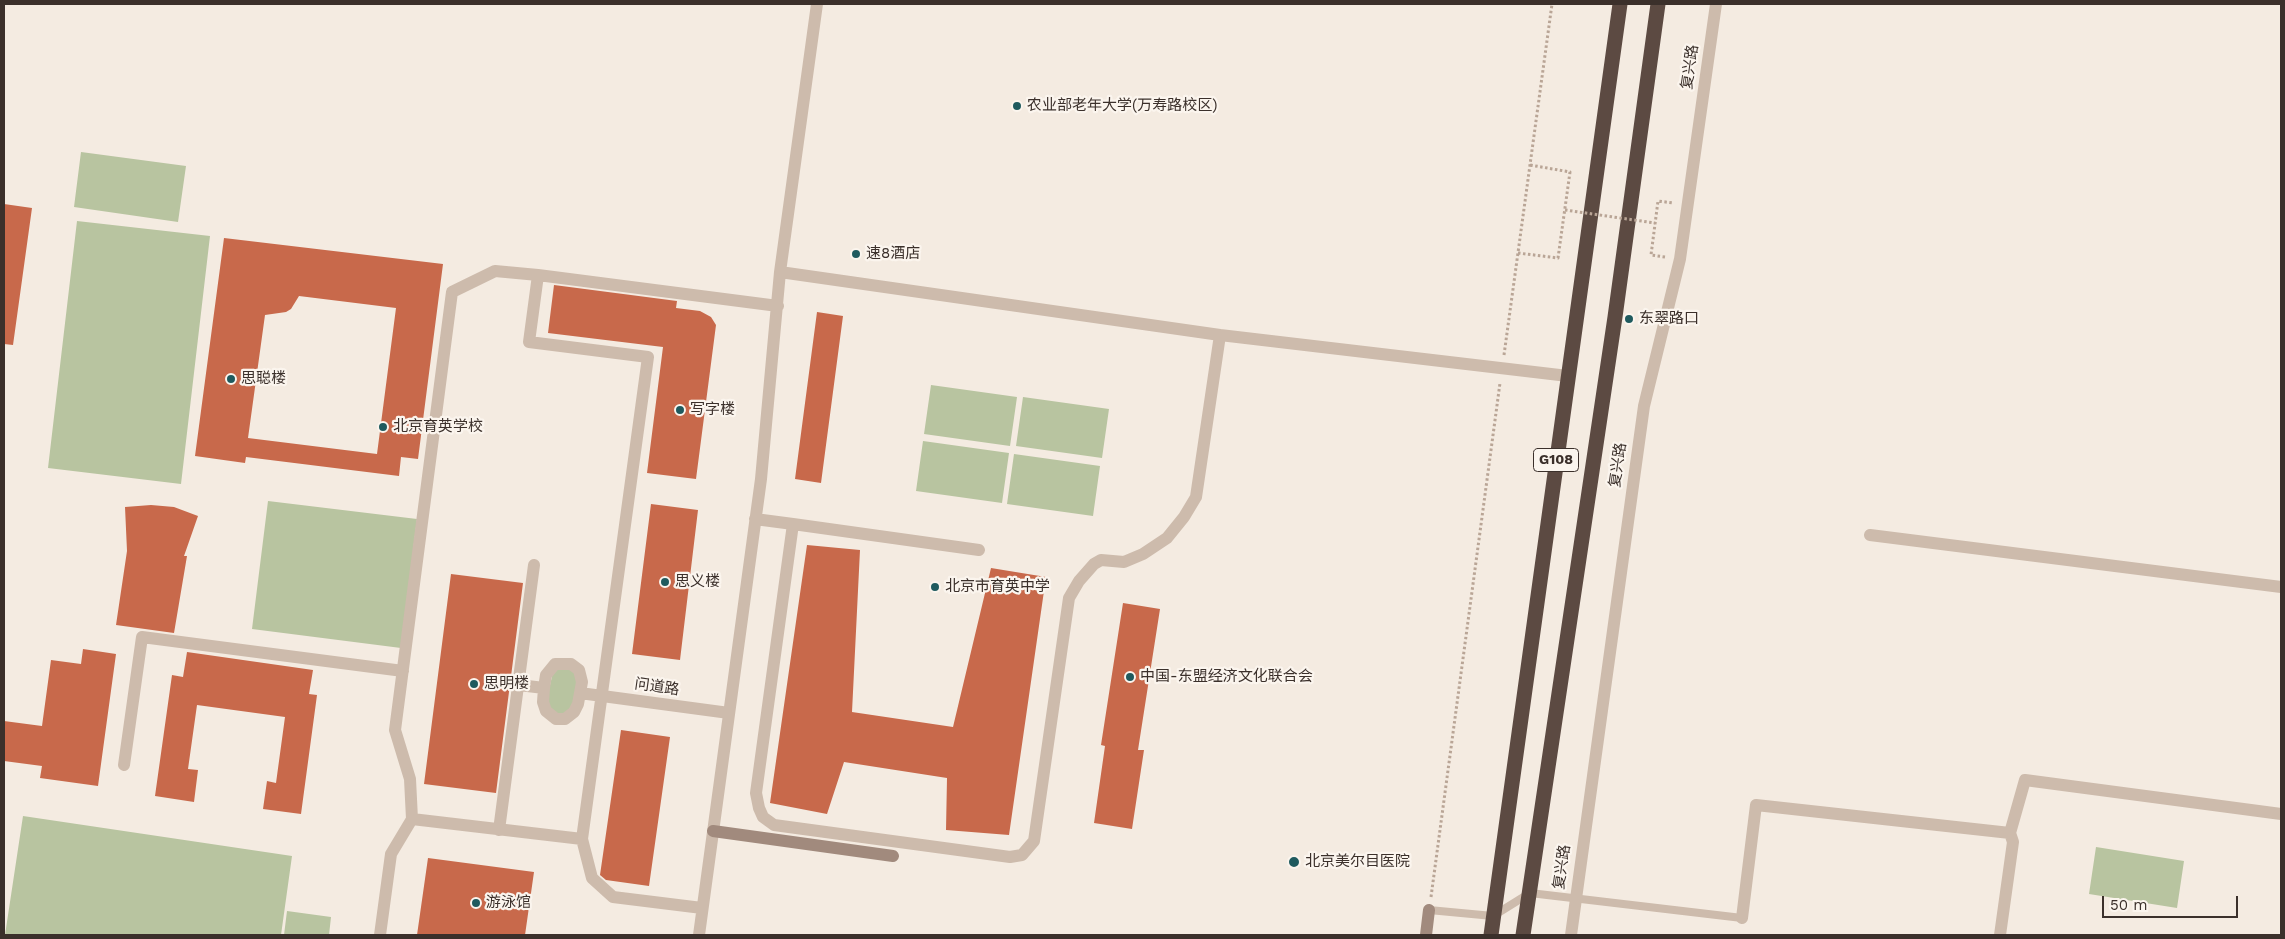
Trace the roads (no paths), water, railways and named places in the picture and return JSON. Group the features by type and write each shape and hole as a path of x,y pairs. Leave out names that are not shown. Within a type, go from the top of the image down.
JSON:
{"highway":[{"name":"G108","path":"1491,935 1492,916 1620,4"},
{"name":"复兴路","path":"1524,935 1658,4"}],"street":[{"path":"699,935 761,479 780,272 817,4"},
{"name":"复兴路","path":"1571,935 1644,406 1680,260 1716,4"},
{"path":"380,935 391,854 412,819 410,779 395,730 452,292 495,271 778,306"},
{"path":"780,272 1220,335 1568,376"},
{"path":"538,275 529,342 648,357 582,840 592,878 613,897 702,908"},
{"path":"793,524 756,793 763,817 774,825 1010,858 1022,855 1034,841 1069,598 1079,581 1094,564 1101,560 1124,562 1143,554 1167,538 1184,517 1196,497 1220,335"},
{"path":"755,519 979,550"},
{"path":"1870,535 2281,587"},
{"path":"499,830 534,565"},
{"path":"124,765 142,637 403,671"},
{"path":"558,663 573,664 581,674 577,707 572,715 565,719 556,719 548,714 543,705 544,688 551,668 558,663"},
{"path":"518,684 544,688"},
{"name":"问道路","path":"580,694 729,713"},
{"path":"2000,935 2013,842 2010,834 2025,780 2281,814"},
{"path":"1742,918 1756,806 2010,834"},
{"path":"412,819 582,840"},
{"path":"713,831 893,856"},
{"path":"1426,935 1430,910"}],"lane":[{"path":"1430,910 1492,916 1530,893 1742,918"}],"place":[{"name":"农业部老年大学(万寿路校区)","path":"1017,106"},
{"name":"速8酒店","path":"856,254"},
{"name":"东翠路口","path":"1629,319"},
{"name":"思聪楼","path":"231,379"},
{"name":"写字楼","path":"680,410"},
{"name":"北京育英学校","path":"383,427"},
{"name":"思义楼","path":"665,582"},
{"name":"北京市育英中学","path":"935,587"},
{"name":"中国-东盟经济文化联合会","path":"1130,677"},
{"name":"思明楼","path":"474,684"},
{"name":"北京美尔目医院","path":"1294,862"},
{"name":"游泳馆","path":"476,903"}]}
